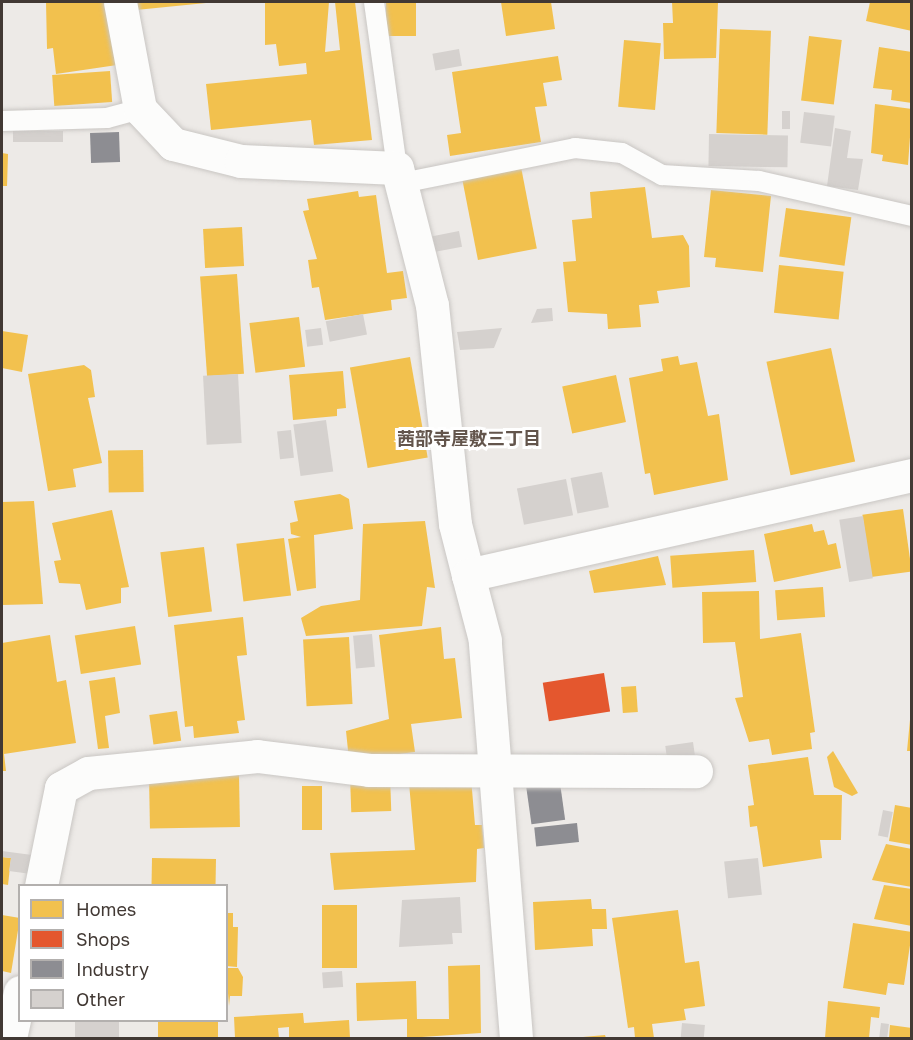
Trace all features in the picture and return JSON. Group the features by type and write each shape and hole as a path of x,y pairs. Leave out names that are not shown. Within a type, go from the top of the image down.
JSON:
{"street":[{"path":"120,2 140,109 173,144 242,161 399,176 432,305 455,524 485,640 516,1038"},
{"path":"468,575 912,475"},
{"path":"41,884 60,788 88,773 257,756 369,770 696,771"},
{"path":"10,1038 18,1001"}],"lane":[{"path":"374,2 399,176 575,148 622,153 662,175 759,181 912,216"},
{"path":"2,121 107,118 140,109"}],"building: Homes":[{"path":"46,2 108,2 117,65 56,74 53,48 47,49"},
{"path":"135,2 206,2 206,3 136,10"},
{"path":"265,2 329,2 325,52 340,50 335,2 355,2 372,140 314,145 311,120 211,130 206,84 307,74 306,63 279,66 276,44 265,45"},
{"path":"386,2 416,2 416,36 386,36"},
{"path":"501,2 551,2 555,29 506,36"},
{"path":"672,2 718,2 716,58 664,59 663,23 673,23"},
{"path":"870,2 912,2 912,31 866,21"},
{"path":"720,29 771,31 767,135 716,133"},
{"path":"809,36 842,40 834,105 801,101"},
{"path":"624,40 661,43 655,110 618,107"},
{"path":"879,47 912,52 912,103 891,100 892,90 873,88"},
{"path":"558,56 562,80 543,83 547,106 535,107 541,142 450,156 447,135 461,133 452,72"},
{"path":"110,71 112,102 54,106 52,75"},
{"path":"875,104 912,109 908,165 882,161 883,155 871,153"},
{"path":"2,153 8,154 7,186 2,186"},
{"path":"521,167 537,248 478,260 462,178"},
{"path":"645,187 652,238 683,235 689,246 690,287 657,291 659,303 639,305 641,327 608,329 607,314 568,312 563,262 576,261 572,220 592,218 590,192"},
{"path":"711,190 771,196 763,272 715,267 716,258 704,257"},
{"path":"358,191 359,197 376,195 387,273 403,271 407,298 391,300 392,310 325,320 319,287 312,288 308,260 317,259 303,211 309,210 307,199"},
{"path":"786,208 851,217 845,266 779,257"},
{"path":"242,227 244,266 205,268 203,229"},
{"path":"779,265 844,272 839,320 774,313"},
{"path":"237,274 244,374 207,376 200,277"},
{"path":"299,317 305,367 255,373 249,323"},
{"path":"2,331 28,335 22,372 2,368"},
{"path":"831,348 855,461 791,475 766,362"},
{"path":"678,356 680,365 697,362 708,416 719,414 728,480 654,495 650,473 645,474 629,378 663,371 661,359"},
{"path":"410,357 428,457 368,468 350,368"},
{"path":"84,365 91,370 95,397 88,398 102,463 73,469 76,487 48,491 28,374"},
{"path":"343,371 346,408 337,409 337,416 293,420 289,375"},
{"path":"616,375 626,422 572,433 562,386"},
{"path":"143,450 144,492 109,493 108,451"},
{"path":"340,494 349,499 353,529 314,535 316,588 297,591 288,539 301,537 291,534 290,523 298,521 294,501"},
{"path":"34,501 43,604 2,605 2,502"},
{"path":"903,509 912,571 871,577 862,515"},
{"path":"112,510 129,587 121,588 121,603 86,610 80,584 59,583 54,561 61,560 52,523"},
{"path":"425,521 435,588 427,587 422,626 306,636 301,618 321,606 360,600 363,524"},
{"path":"812,524 814,532 824,530 828,545 836,543 841,568 774,582 764,534"},
{"path":"284,538 291,596 243,601 236,544"},
{"path":"204,547 212,612 168,617 160,552"},
{"path":"754,550 756,582 672,588 670,556"},
{"path":"658,556 666,585 594,593 589,571"},
{"path":"823,587 825,617 777,620 775,590"},
{"path":"759,591 760,639 801,633 815,732 810,733 812,749 772,755 769,739 749,742 735,698 743,697 735,642 703,643 702,592"},
{"path":"243,617 247,655 237,656 245,720 237,721 239,733 194,738 193,726 185,727 174,625"},
{"path":"135,626 141,665 81,674 75,636"},
{"path":"441,627 444,659 455,658 462,718 411,724 415,752 349,760 346,731 389,719 379,635"},
{"path":"50,635 57,682 66,680 76,743 4,754 6,771 2,771 2,643"},
{"path":"349,637 353,704 307,706 303,639"},
{"path":"115,677 120,713 105,716 109,748 98,749 89,681"},
{"path":"636,686 638,712 623,713 621,687"},
{"path":"177,711 181,741 153,745 149,715"},
{"path":"910,720 912,720 912,751 907,751"},
{"path":"833,751 858,793 852,796 834,787 827,757"},
{"path":"808,757 814,795 842,795 841,840 820,840 822,858 763,867 757,826 750,827 748,806 754,805 748,765"},
{"path":"239,774 240,827 150,829 149,776"},
{"path":"390,775 391,811 351,812 350,776"},
{"path":"471,778 475,825 482,825 484,848 477,849 476,882 334,890 330,853 415,850 409,783"},
{"path":"302,786 322,786 322,830 302,830"},
{"path":"895,805 912,808 912,845 889,841"},
{"path":"886,844 912,849 912,887 872,880"},
{"path":"2,857 11,858 8,885 2,884"},
{"path":"152,858 216,859 216,884 152,884"},
{"path":"884,885 912,889 912,926 874,919"},
{"path":"591,899 592,909 606,909 607,929 592,929 593,946 535,950 533,902"},
{"path":"322,905 357,905 357,968 322,968"},
{"path":"678,910 685,963 699,961 705,1006 684,1009 686,1020 652,1024 654,1038 635,1038 634,1027 628,1028 612,918"},
{"path":"228,913 233,913 233,927 238,927 237,967 228,966"},
{"path":"2,915 18,918 18,930 11,973 2,971"},
{"path":"853,923 912,932 904,985 888,983 886,995 843,988"},
{"path":"480,965 481,1033 407,1038 407,1019 357,1021 356,983 416,981 417,1019 449,1019 448,966"},
{"path":"228,968 238,968 243,977 242,996 230,996 229,1006"},
{"path":"828,1001 880,1007 879,1018 871,1017 869,1038 825,1038"},
{"path":"303,1013 304,1023 349,1020 350,1038 289,1038 289,1027 278,1028 279,1038 235,1038 234,1017"},
{"path":"158,1022 218,1022 218,1038 158,1038"},
{"path":"890,1025 912,1028 912,1038 889,1038"},
{"path":"605,1035 606,1038 583,1038 583,1037"}],"building: Shops":[{"path":"604,673 610,712 549,721 543,683"}],"building: Industry":[{"path":"119,132 120,162 91,163 90,133"},
{"path":"560,783 565,820 531,824 526,788"},
{"path":"577,823 579,842 536,846 534,827"}],"building: Other":[{"path":"459,49 462,66 435,70 432,54"},
{"path":"782,111 790,111 790,129 782,129"},
{"path":"804,112 835,116 831,147 800,143"},
{"path":"835,128 851,131 847,158 863,159 858,190 827,186"},
{"path":"13,131 63,131 63,142 13,142"},
{"path":"709,134 788,135 787,167 708,166"},
{"path":"459,231 462,247 436,252 432,236"},
{"path":"552,308 553,321 531,323 537,309"},
{"path":"363,314 367,335 330,342 326,321"},
{"path":"321,328 323,345 307,347 305,330"},
{"path":"502,328 494,348 460,350 457,332"},
{"path":"238,374 242,443 207,445 203,376"},
{"path":"326,420 333,471 301,476 293,425"},
{"path":"291,430 294,458 280,459 277,431"},
{"path":"602,472 609,507 577,513 571,478"},
{"path":"566,479 573,515 524,525 517,489"},
{"path":"863,516 873,578 849,582 839,520"},
{"path":"372,634 375,667 356,669 353,636"},
{"path":"693,742 695,756 667,760 665,746"},
{"path":"883,810 893,812 888,837 878,836"},
{"path":"2,851 32,855 31,874 9,871 11,858 2,857"},
{"path":"758,858 762,895 728,898 724,862"},
{"path":"460,897 462,933 452,933 453,944 399,947 402,900"},
{"path":"342,971 343,987 323,988 322,972"},
{"path":"75,1022 119,1022 119,1038 75,1038"},
{"path":"682,1023 705,1025 704,1038 681,1038"},
{"path":"881,1023 889,1024 887,1038 879,1038"}],"district":[{"name":"茜部寺屋敷三丁目","path":"469,438"}]}
